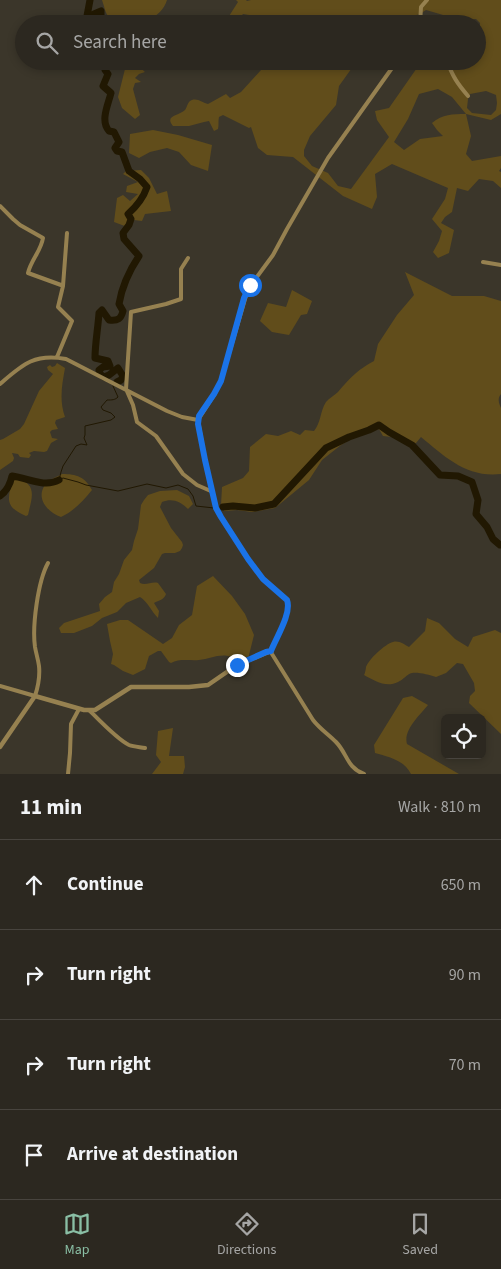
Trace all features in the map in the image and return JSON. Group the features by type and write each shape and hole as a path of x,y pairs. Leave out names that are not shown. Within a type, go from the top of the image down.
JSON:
{"street":[{"path":"420,15 421,6 427,0"},
{"path":"364,774 353,768 336,741 321,730 313,720 271,651 289,605 287,600 263,579 216,508 198,420 221,381 248,289 273,256 328,158 391,70"},
{"path":"450,70 456,82 468,96"},
{"path":"0,206 20,225 43,238 28,273 63,286"},
{"path":"57,357 72,321 58,308 63,286 68,233"},
{"path":"188,258 181,269 181,299 131,312 126,389 133,405 137,422 156,436 183,474 213,492"},
{"path":"483,262 501,265"},
{"path":"0,384 25,364 35,360 57,357 73,362 167,411 182,417 198,420"},
{"path":"0,747 35,696 39,681 34,619 43,575 48,563"},
{"path":"0,686 90,711 95,710 131,687 189,687 208,684 237,665 271,651"},
{"path":"68,774 71,724 79,709"},
{"path":"90,711 129,745 145,748"}],"shaded area":[{"path":"102,0 167,0 156,15 108,15"},
{"path":"236,0 501,0 501,114 491,120 466,114 471,136 466,154 472,161 501,156 501,168 499,171 501,172 501,188 493,181 479,179 468,191 457,188 452,212 441,223 454,230 449,253 438,258 433,252 442,231 432,219 445,199 448,188 392,164 375,174 377,197 372,209 343,196 293,157 267,155 258,148 251,127 249,128 223,115 219,117 218,129 214,131 209,121 189,126 173,126 170,120 173,116 185,110 188,103 192,100 208,104 226,94 230,98 241,92 261,70 350,70 339,86 336,105 310,136 304,150 304,156 312,166 328,173 338,186 351,189 389,137 377,120 375,111 389,108 416,70 486,70 486,15 443,15 426,10 416,15 230,15 238,2","holes":["438,89 452,97 466,114 452,114 432,123 443,136 420,139 404,150 394,142 408,119 419,94","486,91 496,95 496,110 491,115 472,113 467,108 470,94"]},
{"path":"125,70 143,70 145,72 135,78 141,82 135,83 133,89 140,115 135,119 122,108 118,97"},
{"path":"153,130 212,145 208,171 191,165 179,152 167,148 150,152 139,158 129,153 130,134"},
{"path":"141,170 149,178 157,194 167,191 171,211 145,214 142,221 134,220 130,228 114,222 117,198 123,195 130,201 138,194 126,192 127,186 138,182 123,174 126,171"},
{"path":"405,272 452,296 484,296 501,301 501,394 499,403 501,408 501,474 478,473 467,469 448,459 421,437 416,443 408,445 392,437 383,436 379,429 356,436 341,445 322,460 309,480 275,508 252,512 224,511 221,505 222,487 243,478 249,471 250,447 266,434 278,436 291,431 300,435 305,430 314,431 326,402 354,375 374,361 378,344 397,315 414,295"},
{"path":"292,290 312,301 307,314 301,315 289,335 272,332 260,321 268,303 286,307"},
{"path":"57,363 65,368 62,399 65,417 56,420 55,423 58,429 50,432 52,438 58,439 51,443 47,451 29,453 31,455 29,458 20,457 18,454 12,453 13,461 0,470 0,440 20,429 24,424 39,391 53,374 47,367 50,365 52,367 55,366"},
{"path":"62,474 80,477 92,490 70,512 61,517 45,505 42,490 46,483"},
{"path":"16,478 28,484 31,488 32,497 28,515 26,516 14,509 9,502 13,480"},
{"path":"177,490 189,496 193,504 188,509 179,502 169,500 162,502 160,507 171,528 182,542 182,548 175,553 162,554 154,568 139,580 142,584 158,583 166,594 163,599 154,603 159,611 158,618 140,597 126,603 117,612 102,618 92,626 74,633 61,633 59,628 64,623 100,611 99,604 112,592 114,582 124,560 132,550 138,529 141,505 148,495 160,491"},
{"path":"213,576 232,596 245,614 254,635 247,663 235,658 217,656 171,663 161,651 158,651 149,656 145,669 133,675 111,664 113,654 107,624 128,620 163,644 172,638 179,625 192,615 197,586"},
{"path":"427,618 439,623 455,639 468,647 473,637 495,630 501,633 501,734 486,719 486,714 480,714 469,703 470,696 475,691 474,683 463,664 457,663 446,673 436,677 412,673 394,684 381,683 364,675 370,660 386,646 397,642 409,647 425,631"},
{"path":"412,696 428,705 407,733 407,744 459,774 411,774 400,762 375,753 374,745 403,698"},
{"path":"173,728 169,756 184,756 185,767 183,774 152,774 161,762 156,755 158,731"}],"waterway":[{"path":"87,15 90,0"},
{"path":"93,15 101,11 101,15"},
{"path":"105,70 108,74 103,86 111,93 105,118 106,127 109,131 114,132 119,142 115,148 117,151 122,152 129,171 147,187 144,195 128,214 131,219 123,233 124,239 139,256 129,273 122,291 119,304 123,311 122,314 117,320 109,320 102,310 99,313 95,358 108,361 110,366 99,370 100,374 104,377 118,368 123,376 117,382"},
{"path":"113,386 118,397 113,400 107,400 101,407 115,417 111,420 85,426 84,438 87,445 81,444 76,446 63,466 59,480 63,478 86,485 118,491 147,484 166,488 178,485 188,489 193,496 196,506 214,508"},
{"path":"223,507 255,508 274,504 326,448 379,425 412,445 440,475 458,476 472,482 478,500 476,514 487,527 493,539 501,545"},
{"path":"0,496 8,488 12,476 42,483 59,480"}],"route":[{"path":"237,665 271,651 289,605 287,600 263,579 216,508 198,424 199,416 221,381 244,298 250,285"}]}
